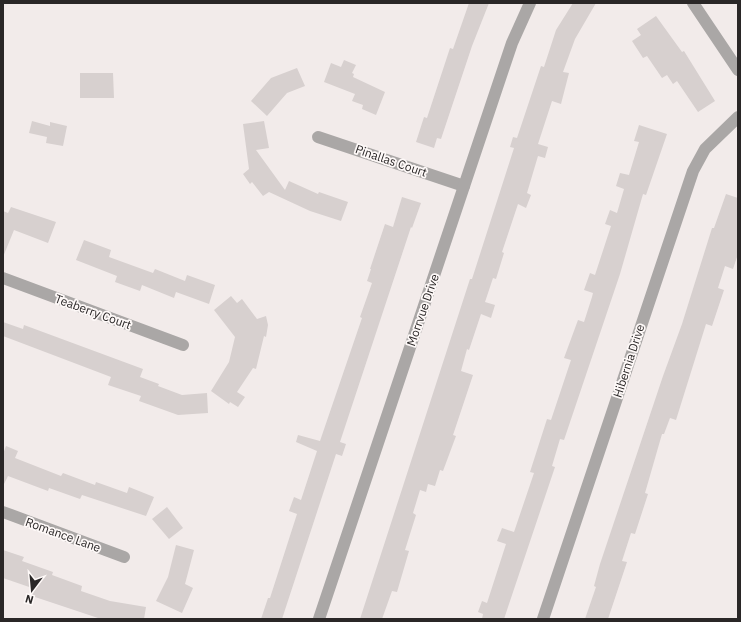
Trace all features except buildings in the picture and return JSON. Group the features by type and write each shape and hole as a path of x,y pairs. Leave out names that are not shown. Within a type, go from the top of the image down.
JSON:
{"street":[{"name":"Morrvue Drive","path":"319,619 512,43 530,3"},
{"path":"693,3 738,70"},
{"name":"Hibernia Drive","path":"544,619 693,171 705,149 738,117"},
{"name":"Pinallas Court","path":"318,137 464,186"},
{"name":"Teaberry Court","path":"3,278 183,345"},
{"name":"Romance Lane","path":"3,512 124,557"}]}
